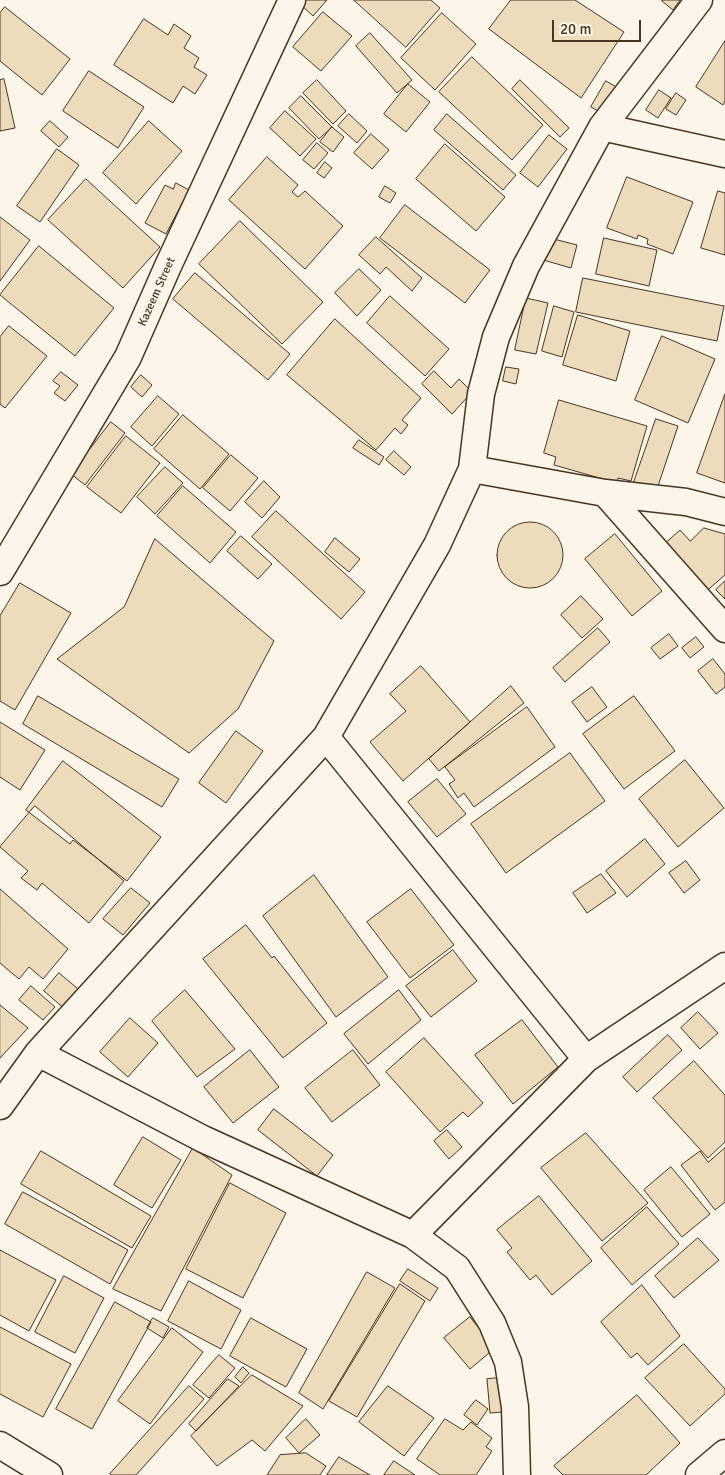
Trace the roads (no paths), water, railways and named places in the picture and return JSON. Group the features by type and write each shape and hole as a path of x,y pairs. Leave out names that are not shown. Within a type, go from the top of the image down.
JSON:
{"street":[{"name":"Kazeem Street","path":"0,572 128,357 168,266 292,0"},
{"path":"0,1106 38,1053 326,737 437,545 472,469 481,394 496,337 526,266 602,127 699,0"},
{"path":"602,127 725,154"},
{"path":"472,469 605,493 686,502 725,512"},
{"path":"605,493 725,629"},
{"path":"326,737 586,1059"},
{"path":"413,1234 586,1059 725,966"},
{"path":"38,1053 202,1138 413,1234 458,1268 492,1323 508,1362 515,1407 517,1475"},
{"path":"0,1445 49,1475"},
{"path":"699,1475 725,1453"}]}
